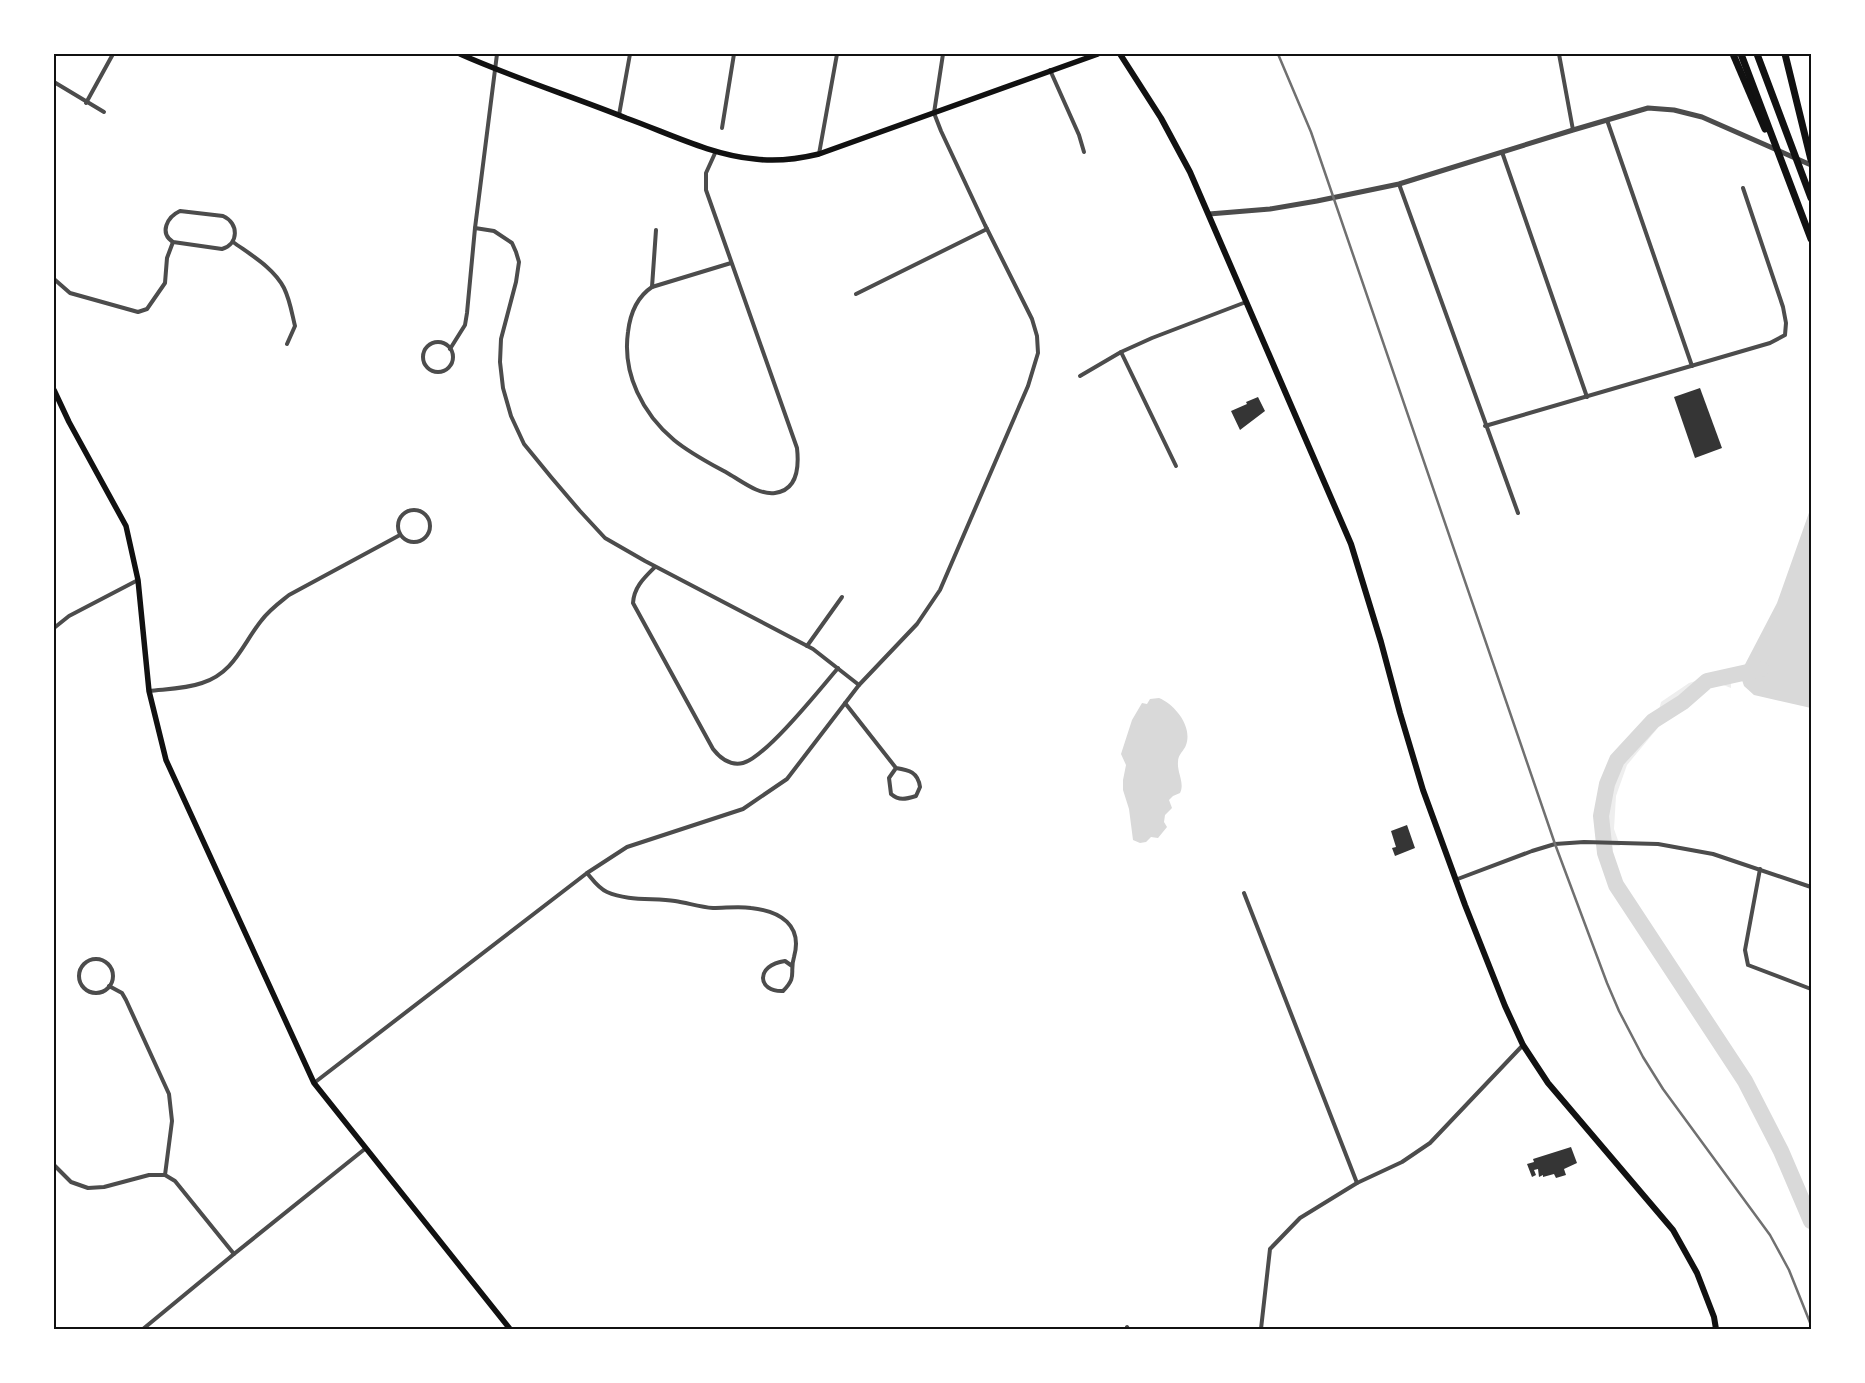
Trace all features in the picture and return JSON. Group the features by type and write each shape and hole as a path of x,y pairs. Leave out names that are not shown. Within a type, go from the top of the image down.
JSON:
{"highway":[{"path":"1733,54 1786,172 1811,239"},
{"path":"1741,54 1766,125"},
{"path":"1757,54 1811,198"},
{"path":"1785,54 1811,160"}],"main road":[{"path":"460,54 494,69 716,150 740,157 772,160 798,159 819,154 1098,54"},
{"path":"1120,54 1169,132 1190,172 1351,544 1421,783 1455,880 1504,1006 1523,1045 1548,1083 1673,1230 1697,1273 1714,1317 1716,1329"},
{"path":"54,390 69,422 126,526 138,580 149,691 166,760 314,1083 510,1329"}],"street":[{"path":"86,103 113,54"},
{"path":"450,349 458,338 466,319 475,228 497,54"},
{"path":"620,115 630,54"},
{"path":"722,128 734,54"},
{"path":"819,154 837,54"},
{"path":"314,1083 587,873 627,847 743,809 787,778 859,685 917,624 940,590 1034,371 1038,353 1038,342 1032,318 987,229 934,113 943,54"},
{"path":"1560,54 1573,130"},
{"path":"1050,70 1079,135 1084,152"},
{"path":"54,82 86,103 104,112"},
{"path":"1209,214 1317,202 1400,184 1648,108 1674,110 1702,117 1811,165"},
{"path":"1607,120 1692,366"},
{"path":"716,150 706,173 705,185 796,448 797,474 793,482 786,488 773,493 763,492 728,474 692,454 675,441 650,414 634,385 627,360 630,322 635,306 644,294 652,287 731,263"},
{"path":"1502,152 1587,396"},
{"path":"1400,184 1485,426 1518,513"},
{"path":"1485,426 1770,343 1785,335 1786,322 1783,307 1743,188"},
{"path":"180,211 223,216 230,218 235,228 233,242 229,247 222,249 173,242 169,240 166,226 173,214 180,211"},
{"path":"475,228 494,231 512,243 519,262 516,282 501,339 500,362 503,388 511,416 524,444 580,511 605,538 807,646 859,685"},
{"path":"856,294 987,229"},
{"path":"652,287 656,230"},
{"path":"54,279 70,293 138,312 147,309 165,284 166,258 173,242"},
{"path":"233,242 262,263 277,277 285,289 295,326 286,344"},
{"path":"1080,376 1121,352 1152,338 1246,302"},
{"path":"440,343 450,349 453,358 447,369 438,372 428,368 424,353 430,345 440,343"},
{"path":"1121,352 1176,466"},
{"path":"416,509 428,518 430,524 429,532 422,540 409,542 400,535 399,518 405,512 416,509"},
{"path":"149,691 201,684 216,677 233,663 261,621 273,607 289,595 400,535"},
{"path":"655,566 638,585 633,595 633,603 713,749 720,758 729,762 742,763 762,751 838,668"},
{"path":"54,628 69,616 138,580"},
{"path":"807,646 842,597"},
{"path":"845,703 896,768 913,772 917,776 920,786 916,796 906,799 896,798 891,794 890,778 896,768"},
{"path":"1455,880 1556,844 1622,842 1658,844 1712,854 1811,887"},
{"path":"1760,869 1746,950 1748,965 1811,989"},
{"path":"587,873 600,888 623,896 675,901 712,908 750,907 766,910 784,919 793,929 797,940 792,966 794,975 790,984 783,991 774,991 766,986 763,977 765,969 774,962 785,961 792,966"},
{"path":"1244,893 1357,1183"},
{"path":"93,959 101,959 106,962 112,972 112,981 109,986 99,992 88,990 80,982 82,966 87,961 93,959"},
{"path":"109,986 122,994 126,1000 169,1094 172,1121 165,1175"},
{"path":"1261,1329 1270,1249 1300,1218 1357,1183 1402,1162 1430,1143 1523,1045"},
{"path":"143,1329 366,1148"},
{"path":"54,1164 71,1182 88,1188 104,1187 149,1175 165,1175 175,1181 234,1254"}],"shaded area":[{"path":"1811,507 1811,708 1754,695 1744,686 1740,674 1777,603"},
{"path":"1719,674 1731,680 1731,688 1718,683 1693,691 1668,707 1666,717 1627,765 1616,796 1614,829 1620,846 1611,846 1606,830 1608,795 1619,761 1658,714 1661,702 1689,683"},
{"path":"1159,698 1176,710 1187,730 1186,745 1178,759 1181,789 1180,793 1169,800 1172,808 1165,815 1164,822 1167,827 1158,838 1151,837 1146,842 1140,843 1133,840 1129,809 1123,790 1126,765 1121,754 1132,720 1142,703 1147,704 1150,699"}],"building":[{"path":"1700,388 1722,448 1695,458 1674,397"},
{"path":"1258,397 1265,411 1240,430 1231,411"},
{"path":"1407,825 1415,848 1395,856 1392,848 1396,847 1391,831"},
{"path":"1571,1147 1577,1163 1564,1169 1566,1175 1556,1178 1554,1174 1539,1177 1538,1169 1534,1170 1536,1175 1532,1177 1527,1164 1534,1162 1533,1159"}],"waterway":[{"path":"1761,669 1707,681 1683,702 1653,721 1617,760 1607,784 1601,816 1605,853 1616,885 1745,1081 1781,1151 1811,1221"}],"railway":[{"path":"1278,54 1311,132 1555,844 1607,983 1643,1057 1663,1089 1770,1235 1789,1270 1811,1325"}]}
